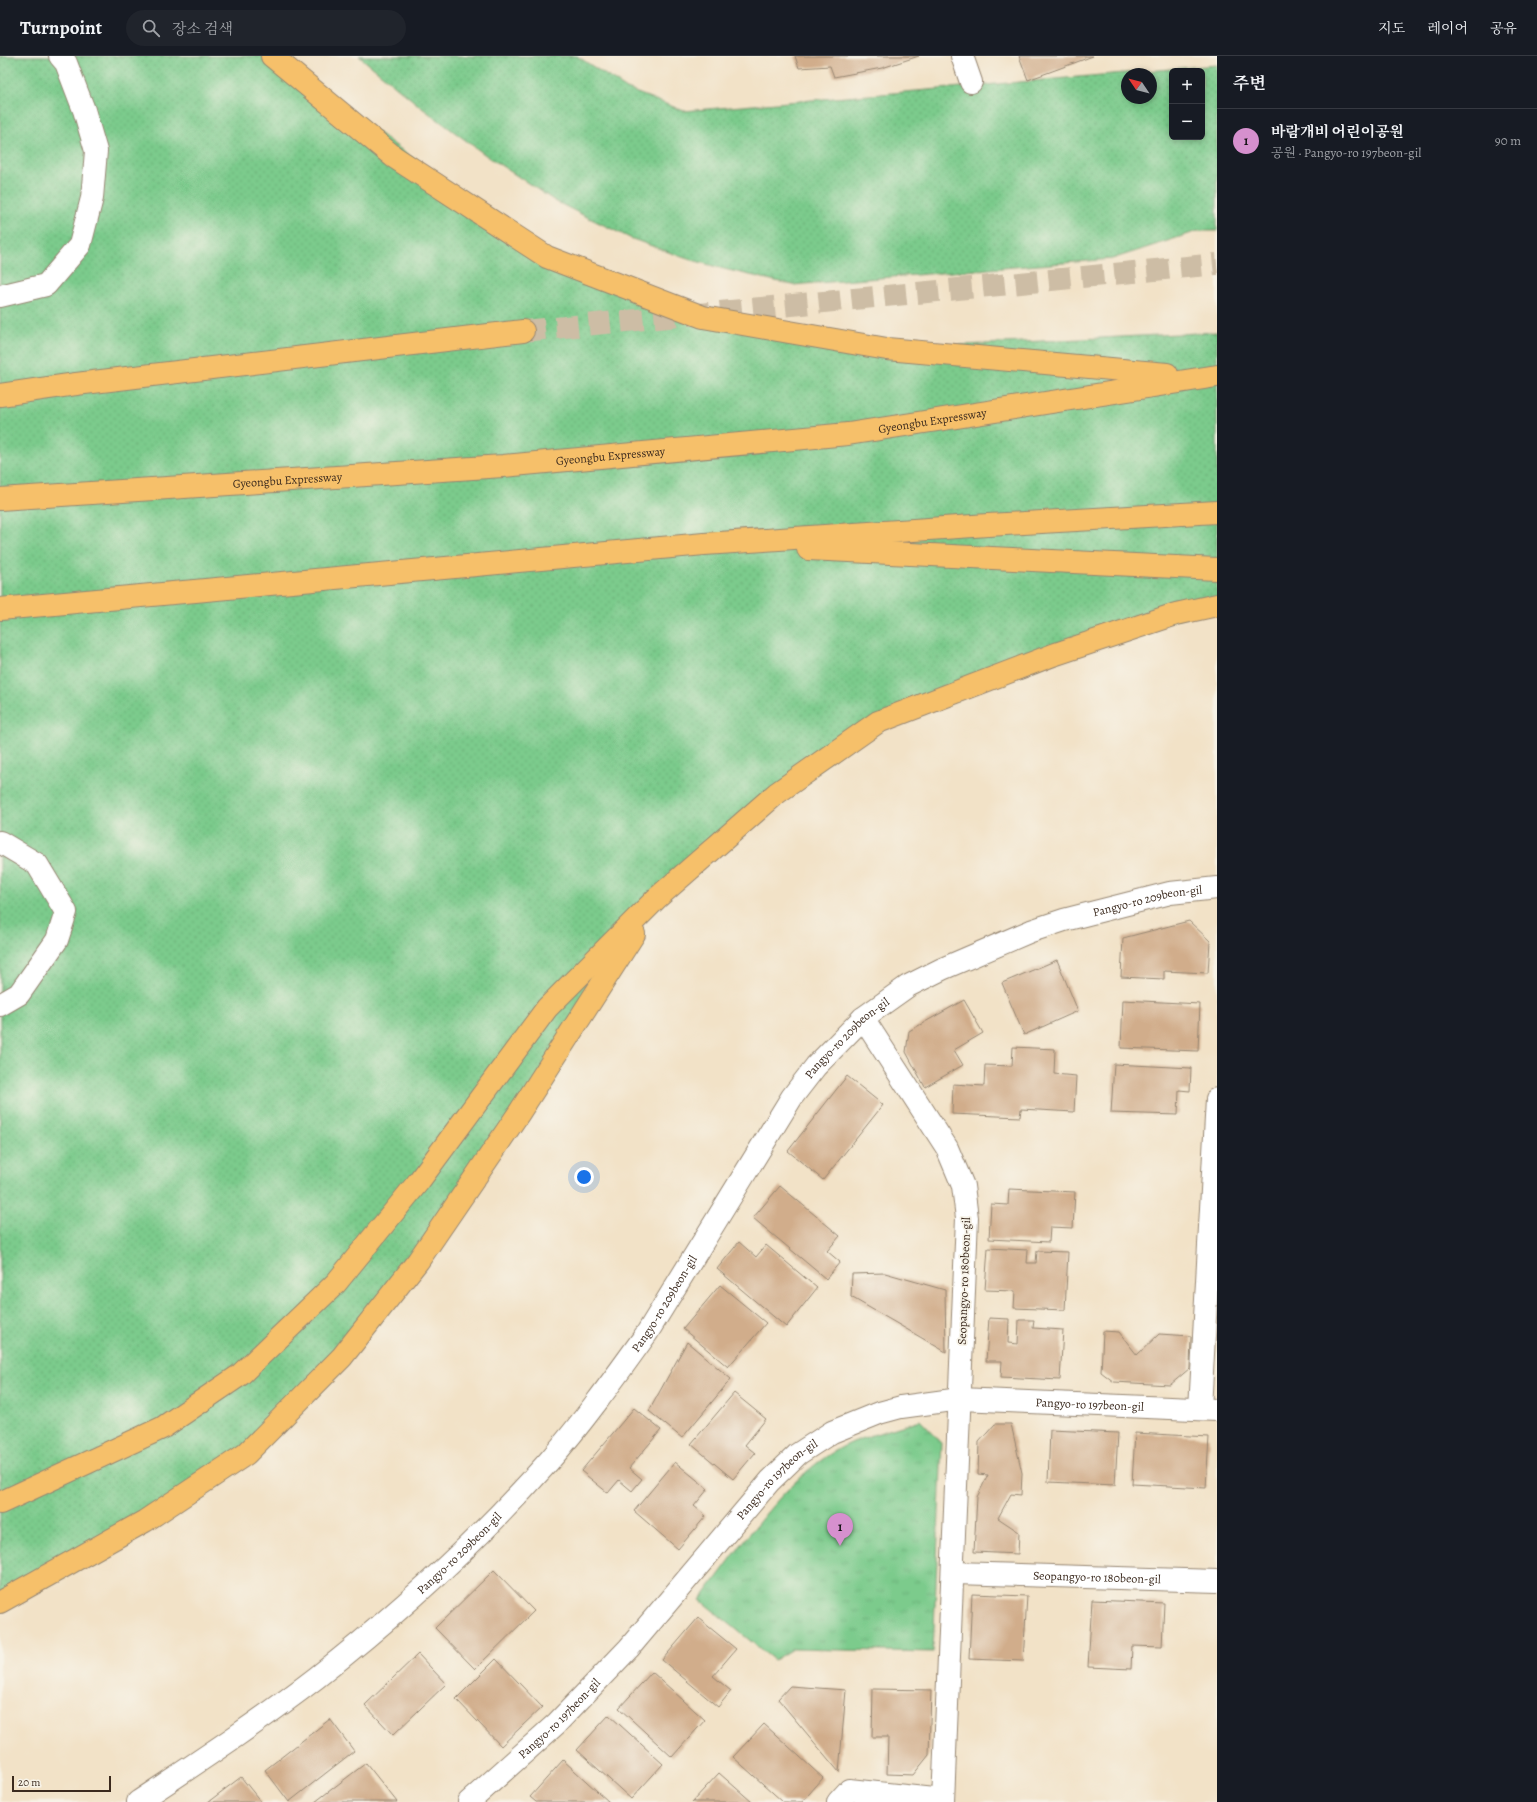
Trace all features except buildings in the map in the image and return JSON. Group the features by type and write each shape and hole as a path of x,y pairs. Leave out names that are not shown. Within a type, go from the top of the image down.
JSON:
{"highway":[{"path":"276,59 394,157 547,257 703,317 887,349 1208,376"},
{"path":"0,395 84,383 523,331"},
{"name":"Gyeongbu Expressway","path":"0,499 503,466 848,434 1208,376"},
{"path":"0,609 704,544 1217,512"},
{"path":"704,544 1217,569"},
{"path":"0,1503 162,1428 240,1375 336,1282 419,1181 547,1008 657,898 777,793 878,722 1053,655 1176,614 1217,605"},
{"path":"0,1602 146,1521 246,1454 342,1357 427,1248 520,1113 657,898"}],"street":[{"path":"0,296 46,285 80,245 90,205 96,151 84,110 66,63 60,56"},
{"path":"962,56 971,82"},
{"path":"0,842 37,864 66,912 57,940 19,994 0,1005"},
{"name":"Pangyo-ro 209beon-gil","path":"138,1802 250,1726 316,1678 366,1637 443,1569 550,1460 623,1367 647,1333 792,1097 816,1066 863,1018 908,986 942,968 1031,931 1102,909 1170,893 1217,888"},
{"name":"Seopangyo-ro 180beon-gil","path":"863,1018 947,1148 963,1186 967,1218 954,1573 943,1801"},
{"name":"Pangyo-ro 197beon-gil","path":"469,1802 556,1724 630,1648 770,1481 798,1454 832,1432 879,1413 901,1407 960,1399 1209,1409 1217,1099"},
{"name":"Seopangyo-ro 180beon-gil","path":"954,1573 1217,1581"},
{"path":"838,1802 849,1790 943,1801"}],"green space":[{"path":"0,56 274,56 547,257 703,317 887,349 1217,332 1217,605 878,722 657,898 418,1261 246,1454 0,1602"},
{"path":"359,56 577,56 627,89 684,111 1121,73 1121,104 1157,104 1157,70 1169,69 1169,140 1205,140 1205,68 1182,68 1217,65 1217,231 1198,231 1112,259 793,285 724,269 685,258 630,238 555,201 487,156 422,108"},
{"path":"920,1420 942,1443 933,1652 792,1649 774,1660 700,1600 768,1511 808,1470 830,1454 853,1442"}],"tunnel":[{"path":"523,331 1217,264"}],"place":[{"name":"바람개비 어린이공원","path":"840,1546"}]}
